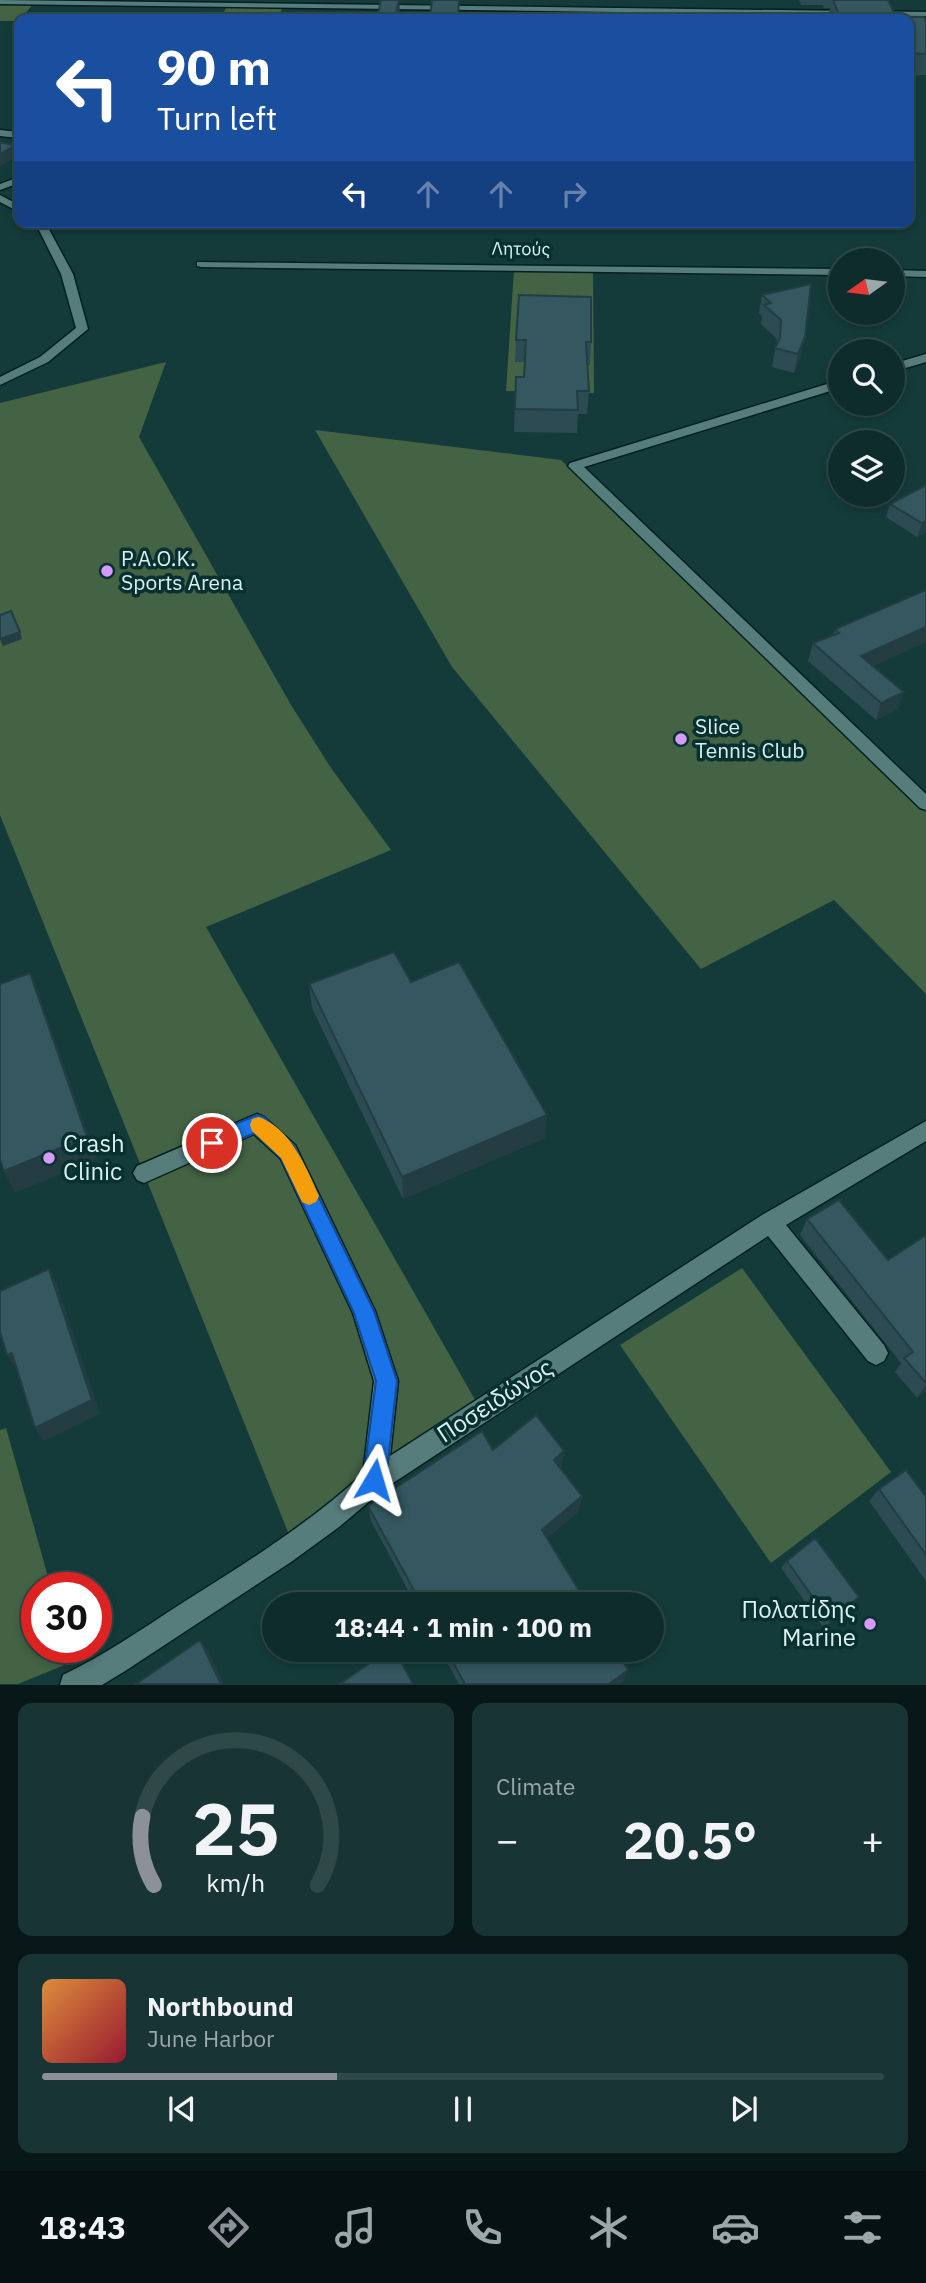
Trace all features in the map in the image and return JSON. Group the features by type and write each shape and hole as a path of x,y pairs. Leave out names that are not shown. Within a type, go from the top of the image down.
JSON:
{"street":[{"path":"0,2 599,4 926,14"},
{"path":"240,14 245,4"},
{"path":"0,381 22,373 55,354 82,329 67,274 43,228"},
{"name":"Λητούς","path":"201,264 828,272"},
{"path":"905,273 926,274"},
{"path":"905,364 926,358"},
{"path":"828,388 575,466 926,804"},
{"path":"144,1172 257,1123 288,1152 363,1311 386,1381 374,1480"},
{"name":"Ποσειδώνος","path":"73,1685 95,1674 207,1603 316,1530 338,1515 374,1480 770,1223 926,1130"},
{"path":"770,1223 876,1353"}],"green space":[{"path":"34,3 25,14 14,14 14,21 0,21 0,5"},
{"path":"227,5 283,6 280,14 223,14"},
{"path":"514,269 593,271 594,393 506,391"},
{"path":"166,362 139,437 291,705 331,768 391,850 206,927 478,1405 290,1537 0,815 0,403"},
{"name":"Slice Tennis Club","path":"315,430 561,460 926,811 926,994 834,900 701,969 452,667"},
{"path":"742,1268 891,1472 771,1563 620,1345"},
{"path":"6,1428 47,1572 21,1572 21,1663 70,1663 18,1684 0,1684 0,1430"}],"building":[{"path":"381,0 399,0 396,14 378,14"},
{"path":"432,0 459,0 458,14 431,14"},
{"path":"833,0 888,0 895,14 839,14"},
{"path":"914,17 924,17 926,21 926,54 914,53"},
{"path":"0,142 14,146 14,147 0,154"},
{"path":"811,284 805,337 798,354 775,348 780,338 781,320 764,305 771,303 762,295"},
{"path":"519,295 591,297 591,342 586,342 589,391 577,391 578,410 515,409 516,377 524,377 526,340 516,340"},
{"path":"926,485 926,521 922,523 895,507 905,507 905,496"},
{"path":"926,590 926,627 861,656 904,692 881,703 813,643 839,633 835,629"},
{"path":"11,611 20,632 0,639 0,615"},
{"path":"394,952 411,982 459,962 547,1115 402,1177 309,984"},
{"path":"30,973 87,1137 4,1171 0,1159 0,984"},
{"path":"839,1200 888,1260 926,1235 926,1383 904,1358 913,1352 807,1219"},
{"path":"49,1269 92,1400 35,1428 12,1353 7,1355 0,1332 0,1291"},
{"path":"536,1415 564,1451 554,1460 582,1496 542,1530 580,1592 415,1592 368,1506 482,1431 493,1450"},
{"path":"906,1470 926,1497 926,1555 879,1489"},
{"path":"815,1538 859,1597 830,1621 787,1561"},
{"path":"200,1640 221,1684 136,1684"},
{"path":"371,1662 401,1662 413,1684 340,1684"},
{"path":"453,1662 623,1662 628,1670 609,1684 465,1684"}],"slow traffic":[{"path":"259,1125 288,1152 309,1196"}],"place":[{"name":"P.A.O.K. Sports Arena","path":"107,571"},
{"name":"Slice Tennis Club","path":"681,739"},
{"name":"Crash Clinic","path":"49,1158"},
{"name":"Πολατίδης Marine","path":"870,1624"}],"route":[{"path":"212,1143 257,1123 288,1152 363,1311 386,1381 374,1480"}]}
